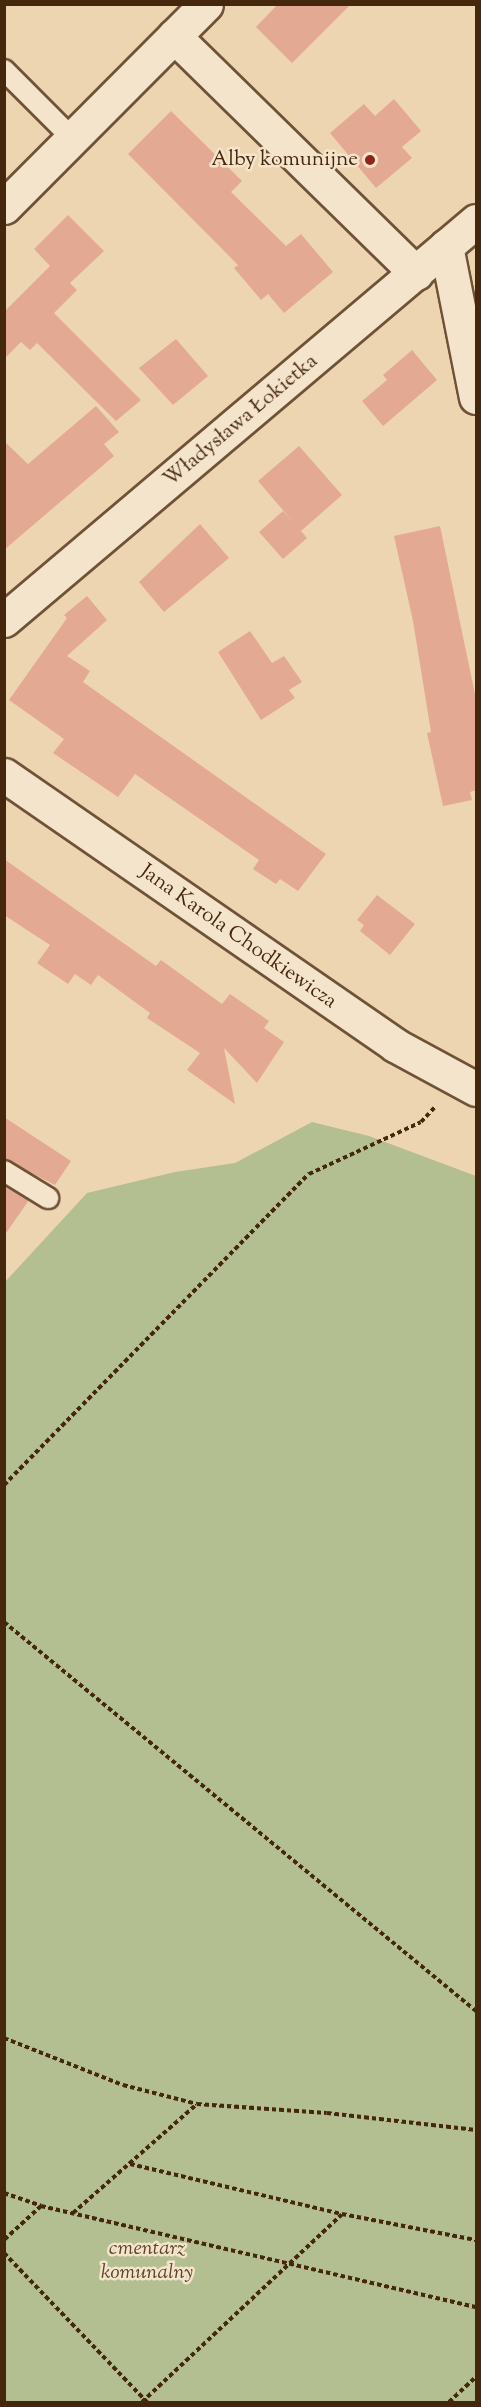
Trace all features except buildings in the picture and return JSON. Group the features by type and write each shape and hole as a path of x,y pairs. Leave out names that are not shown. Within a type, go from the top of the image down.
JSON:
{"street":[{"path":"4,207 206,4"},
{"path":"174,36 416,273"},
{"name":"Władysława Łokietka","path":"4,620 477,221"},
{"path":"446,246 477,397"},
{"name":"Jana Karola Chodkiewicza","path":"4,775 395,1045 467,1086"}],"lane":[{"path":"4,70 72,138"},
{"path":"4,1171 48,1198"}],"path":[{"path":"4,1485 309,1174 421,1122 467,1086"},
{"path":"4,1622 477,2011"},
{"path":"4,2038 123,2085 197,2104 327,2113 477,2130"},
{"path":"72,2213 197,2104"},
{"path":"130,2164 342,2214 477,2240"},
{"path":"4,2193 40,2206 477,2307"},
{"path":"4,2240 40,2206"},
{"path":"4,2253 145,2402 342,2214"},
{"path":"449,2403 477,2377"}],"green space":[{"name":"cmentarz komunalny","path":"312,1122 369,1136 476,1176 476,2402 5,2402 5,1282 87,1193 175,1172 235,1163"}],"place":[{"name":"Alby komunijne","path":"370,160"}]}
